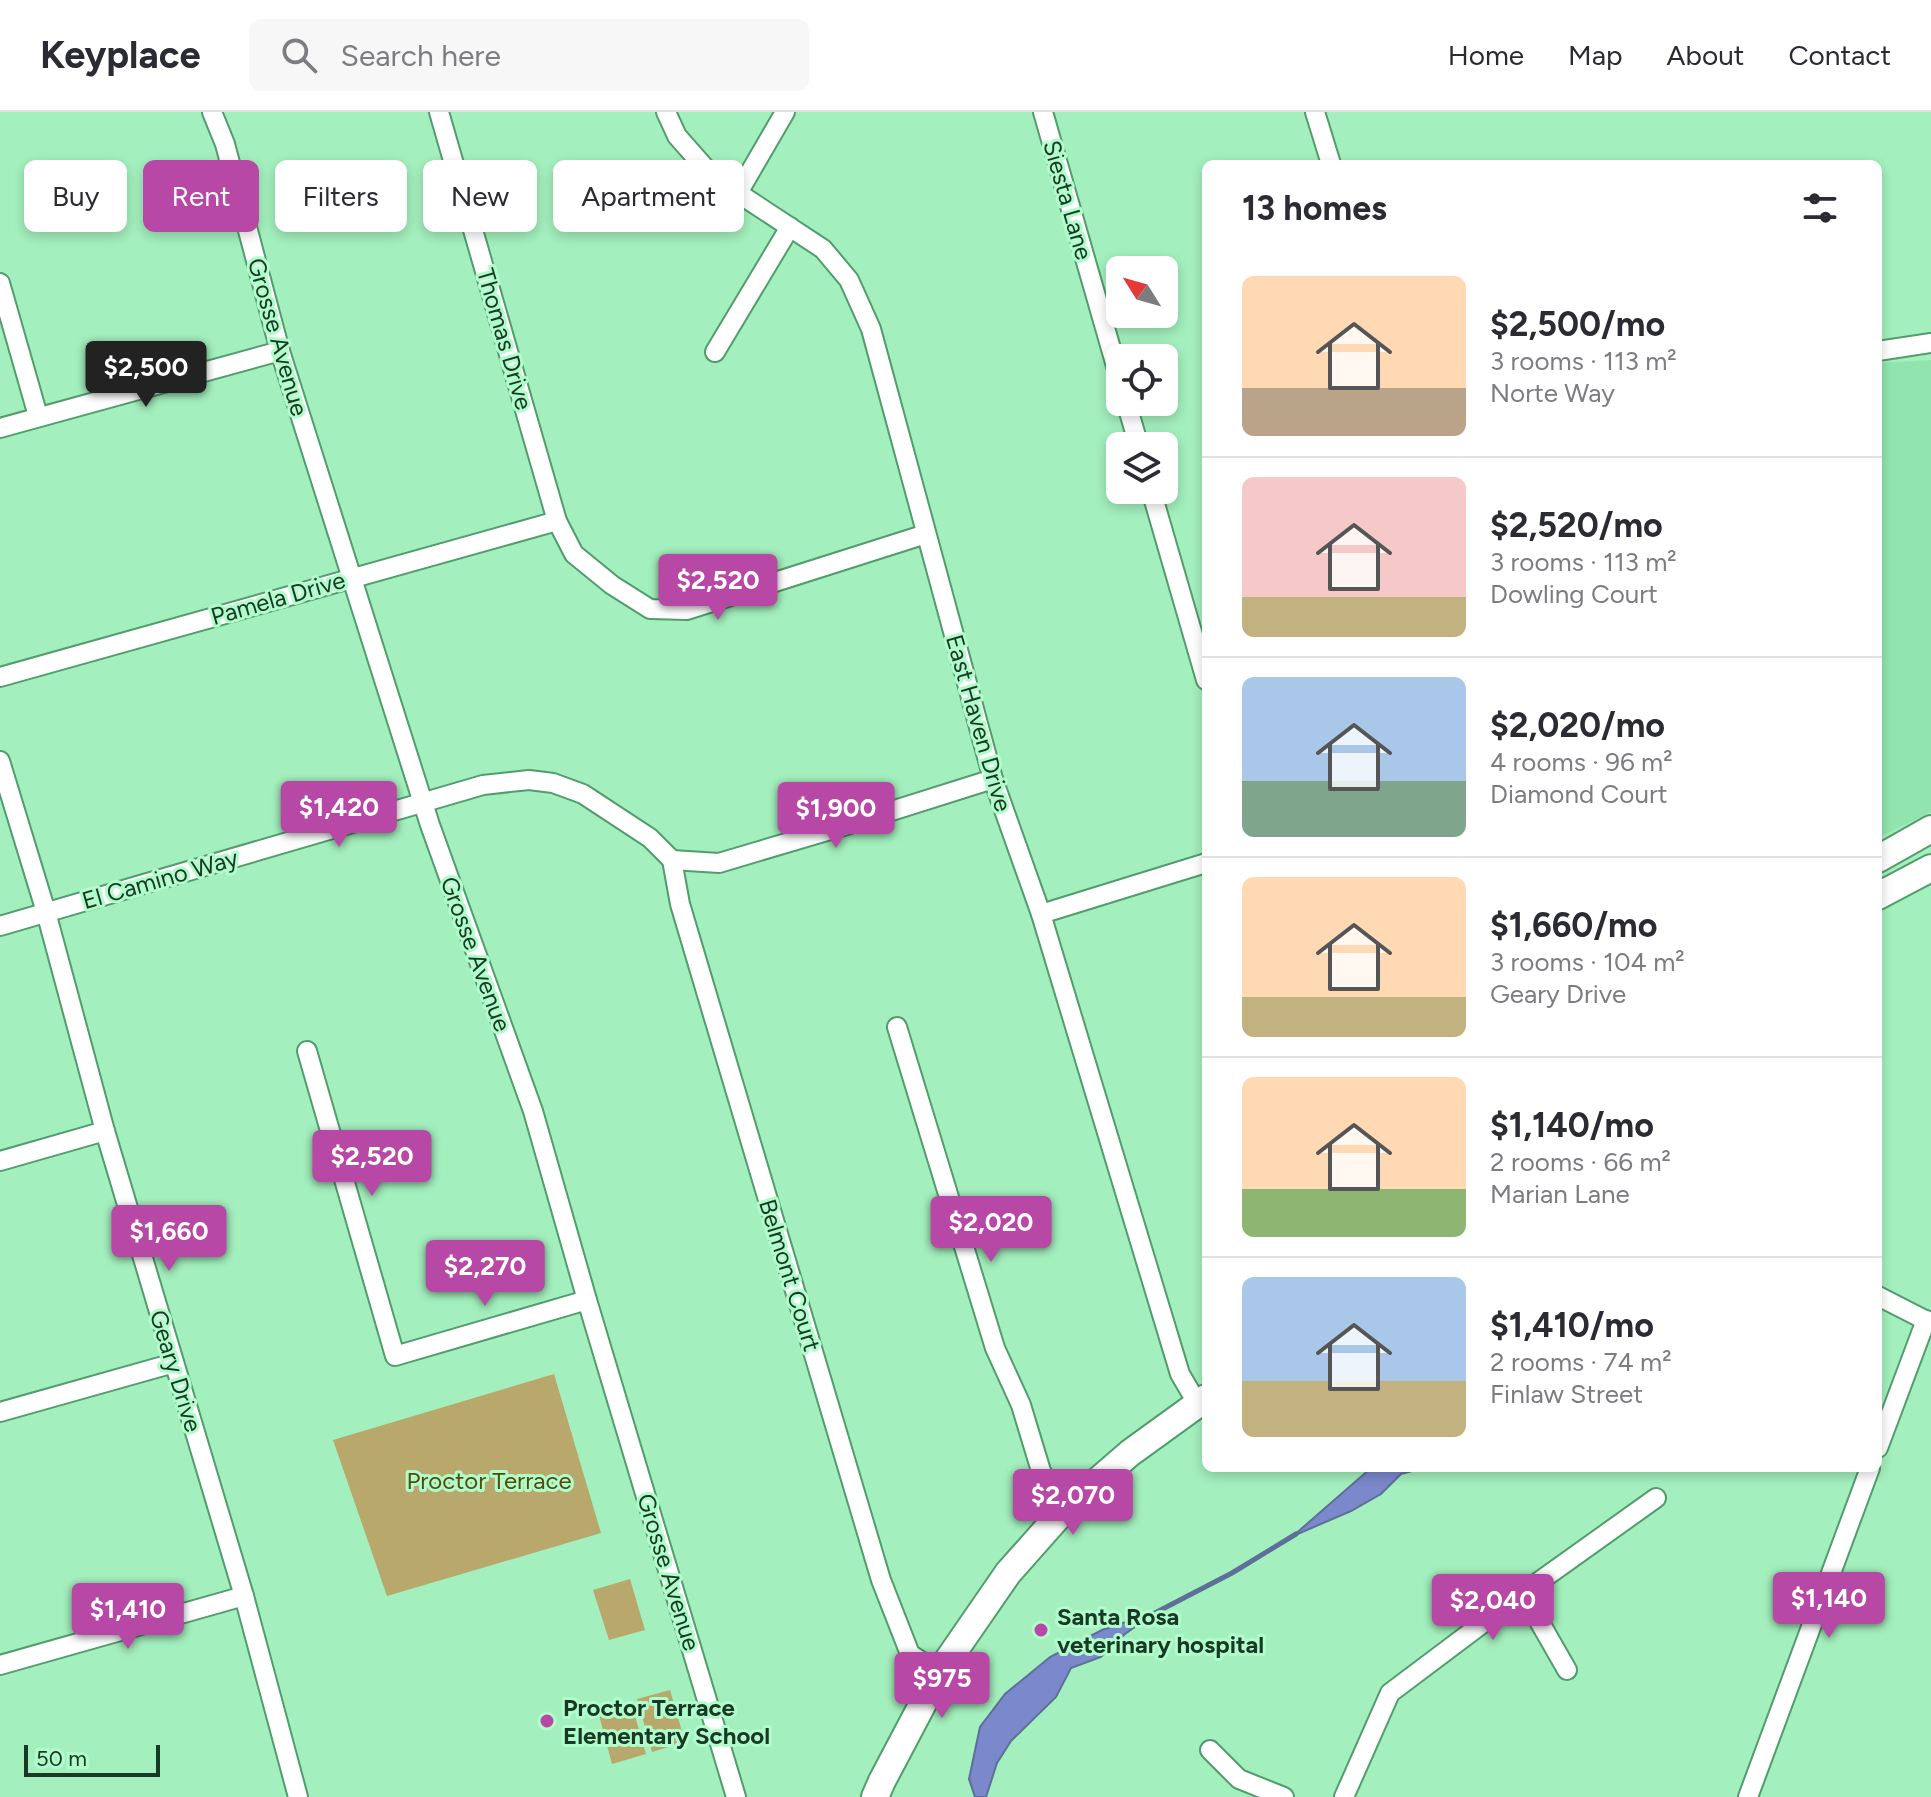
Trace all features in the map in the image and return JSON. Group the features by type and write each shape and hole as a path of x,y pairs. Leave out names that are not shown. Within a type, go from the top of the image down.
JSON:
{"main road":[{"path":"1882,857 1931,829"},
{"path":"1882,894 1931,868"},
{"path":"875,1797 939,1673 1008,1573 1063,1511 1130,1453 1202,1400"}],"street":[{"name":"Grosse Avenue","path":"212,112 225,144 280,351 423,802 533,1111 736,1797"},
{"name":"Thomas Drive","path":"439,112 557,521 574,554 612,585 650,609 687,610 926,534"},
{"name":"East Haven Drive","path":"666,112 677,136 698,160"},
{"path":"744,183 785,112"},
{"name":"Siesta Lane","path":"1043,112 1110,344"},
{"path":"1315,112 1330,160"},
{"name":"East Haven Drive","path":"744,197 823,249 849,280 871,329 993,779 1041,914 1180,1374 1202,1400"},
{"path":"715,352 790,227"},
{"path":"0,283 38,416"},
{"path":"1882,350 1931,343"},
{"path":"0,428 280,351"},
{"path":"1155,504 1202,666"},
{"name":"Pamela Drive","path":"0,677 557,521"},
{"name":"Geary Drive","path":"0,761 46,912 105,1131 244,1596 298,1797"},
{"path":"672,860 719,863 993,779"},
{"name":"El Camino Way","path":"0,926 483,785 529,780 553,783 583,794 650,838 672,860"},
{"name":"Belmont Court","path":"672,860 680,904 881,1580 910,1654 939,1673"},
{"path":"1041,914 1202,864"},
{"path":"897,1027 995,1348 1021,1405 1041,1471 1063,1511"},
{"path":"307,1051 395,1356 587,1300"},
{"path":"0,1161 105,1131"},
{"path":"1882,1298 1928,1321 1882,1438"},
{"path":"0,1412 174,1363"},
{"path":"1748,1797 1869,1472"},
{"path":"1344,1797 1390,1693 1656,1498"},
{"path":"1523,1593 1567,1670"},
{"path":"0,1665 244,1596"},
{"path":"1210,1750 1239,1779 1284,1797"}],"shaded area":[{"path":"1931,360 1931,812 1882,836 1882,363"}],"green space":[{"name":"Proctor Terrace","path":"554,1374 601,1533 387,1596 333,1440"},
{"path":"630,1579 645,1630 609,1640 593,1590"},
{"path":"670,1690 685,1742 652,1752 637,1699"},
{"path":"631,1702 646,1754 612,1764 598,1711"}],"water":[{"path":"1366,1472 1408,1472 1401,1474 1381,1494 1351,1511 1293,1536"},
{"path":"1156,1612 1125,1634 1101,1657 1071,1668 1056,1697 1011,1741 997,1763 986,1797 975,1797 969,1779 980,1727 1005,1694 1050,1657 1102,1630"}],"waterway":[{"path":"1151,1615 1232,1573 1296,1534"}],"place":[{"name":"Santa Rosa veterinary hospital","path":"1041,1630"},
{"name":"Proctor Terrace Elementary School","path":"547,1721"}]}
